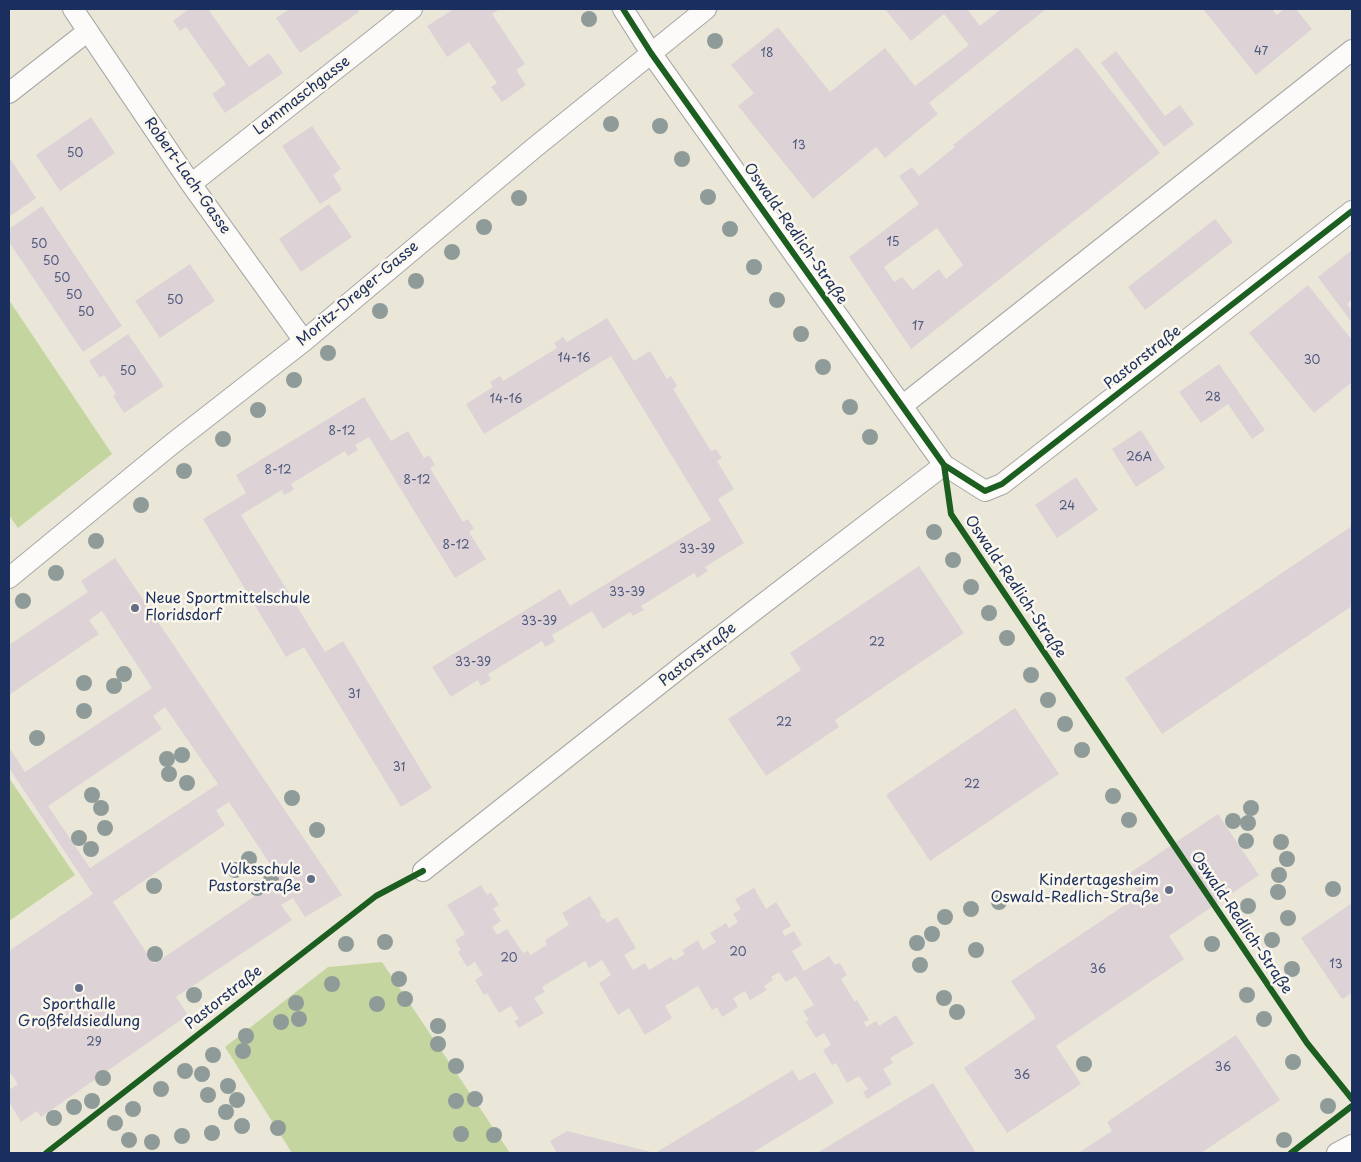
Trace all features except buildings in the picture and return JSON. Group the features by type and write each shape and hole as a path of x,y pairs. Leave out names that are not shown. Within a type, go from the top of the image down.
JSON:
{"street":[{"name":"Robert-Lach-Gasse","path":"73,9 192,184 304,340"},
{"name":"Lammaschgasse","path":"192,184 412,9"},
{"name":"Oswald-Redlich-Straße","path":"623,9 651,53 944,465"},
{"name":"Moritz-Dreger-Gasse","path":"9,578 172,444 304,340 534,148 706,9"},
{"path":"9,92 88,32"},
{"path":"902,406 1352,50"},
{"name":"Pastorstraße","path":"423,871 686,664 944,465 985,491 1002,484 1352,211"},
{"path":"1337,1153 1352,1145"}],"green space":[{"path":"9,300 112,454 18,528 9,515"},
{"path":"9,778 75,875 9,921"},
{"path":"382,962 510,1153 292,1153 225,1047 328,967"}],"cycle path":[{"path":"623,9 651,53 944,465 951,514 1307,1043 1352,1099"},
{"path":"944,465 985,491 1002,484 1352,211"},
{"path":"46,1153 376,896 423,871"},
{"path":"1291,1153 1352,1106"}],"place":[{"name":"Neue Sportmittelschule Floridsdorf","path":"135,608"},
{"name":"Volksschule Pastorstraße","path":"311,879"},
{"name":"Kindertagesheim Oswald-Redlich-Straße","path":"1169,890"},
{"name":"Sporthalle Großfeldsiedlung","path":"79,988"}]}
